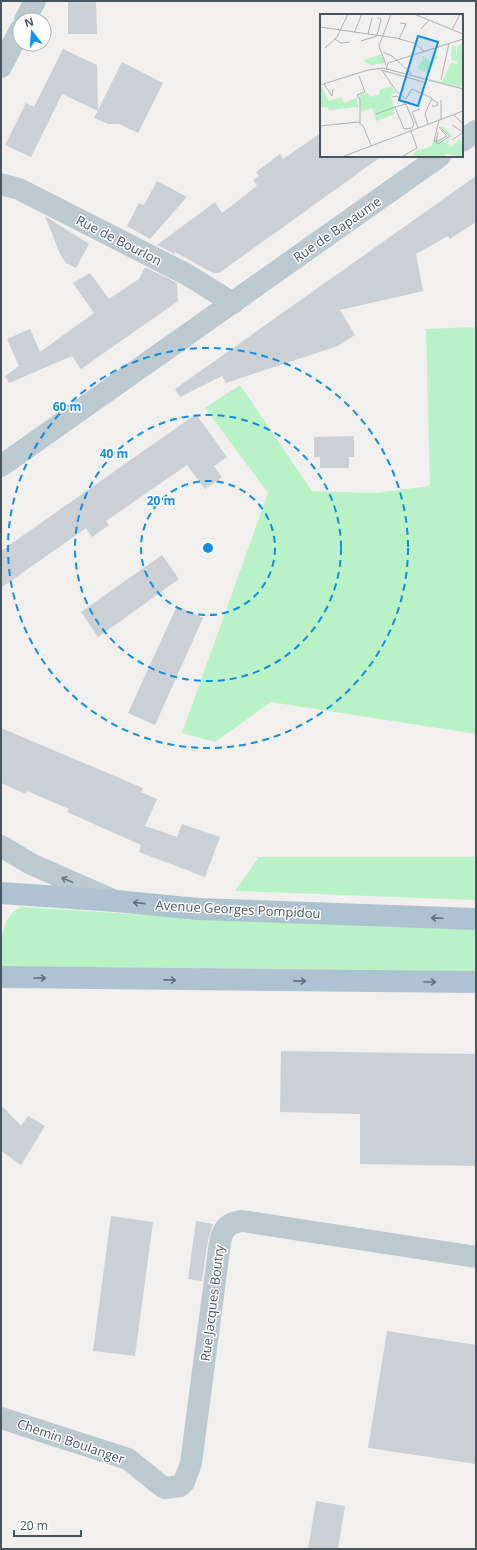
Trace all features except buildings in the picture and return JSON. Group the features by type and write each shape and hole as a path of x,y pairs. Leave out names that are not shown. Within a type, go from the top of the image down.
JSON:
{"main road":[{"name":"Avenue Georges Pompidou","path":"1,893 116,901 198,909 476,919"},
{"path":"1,977 476,982"}],"street":[{"path":"29,12 35,1"},
{"path":"1,67 12,46"},
{"path":"463,140 476,131"},
{"name":"Rue de Bapaume","path":"1,466 439,157"},
{"name":"Rue de Bourlon","path":"1,184 19,188 186,274 233,303"},
{"path":"1,846 31,864 116,901"},
{"name":"Rue Jacques Boutry","path":"180,1486 189,1472 191,1463 220,1242 222,1232 226,1226 233,1223 242,1222 476,1257"},
{"name":"Chemin Boulanger","path":"1,1418 128,1459 164,1488 180,1486"}],"green space":[{"path":"476,327 476,734 271,702 215,742 182,733 268,493 205,408 240,385 312,491 375,493 430,486 426,329"},
{"path":"259,857 476,857 476,900 235,891"},
{"path":"22,907 249,921 476,929 476,971 1,966 3,931 9,916"}]}
